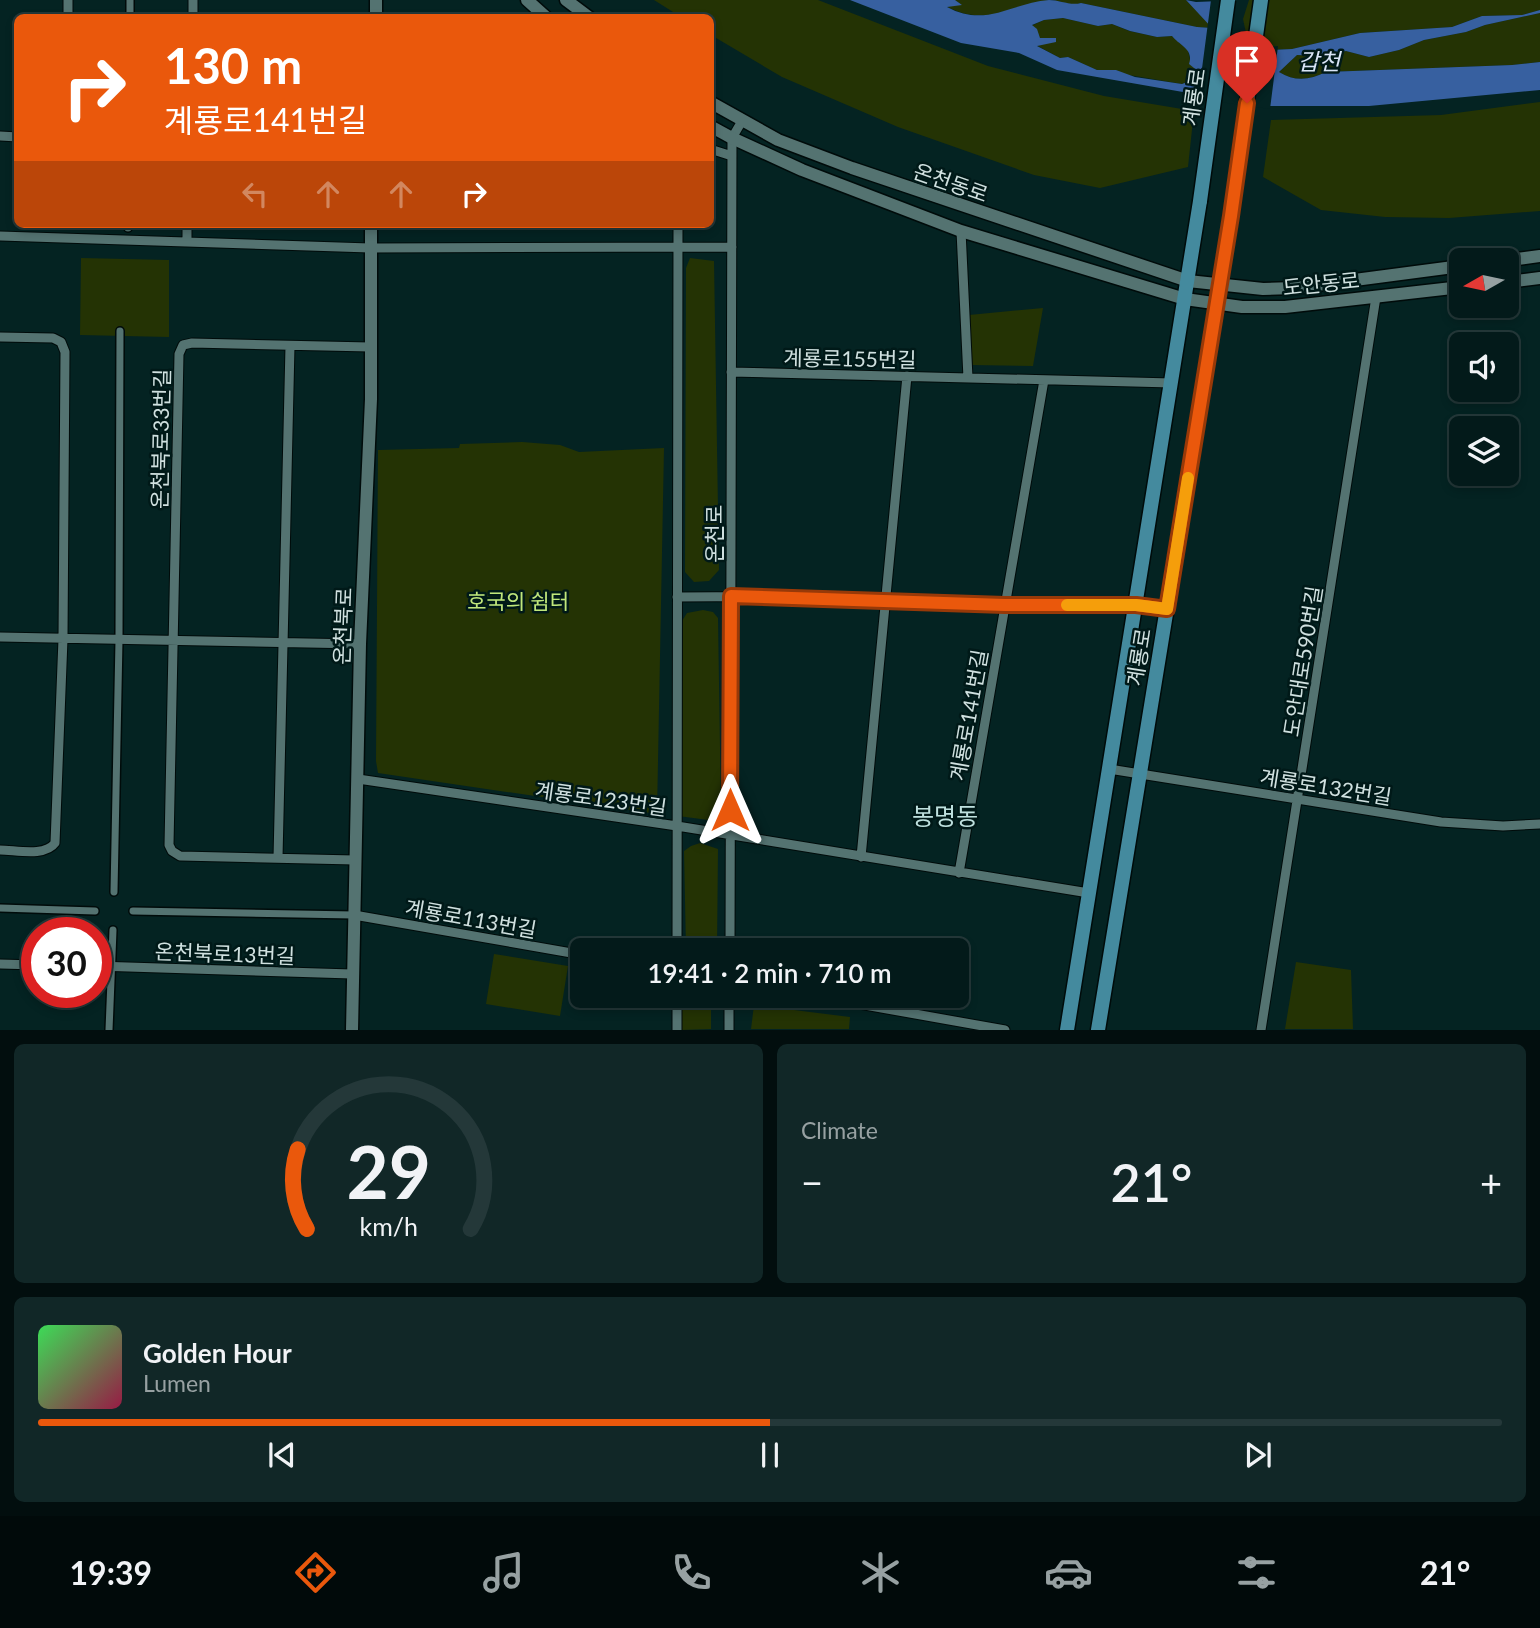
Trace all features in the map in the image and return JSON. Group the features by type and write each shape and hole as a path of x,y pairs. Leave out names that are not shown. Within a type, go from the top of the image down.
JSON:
{"main road":[{"path":"527,0 543,14"},
{"path":"566,0 585,14"},
{"name":"계룡로","path":"1067,1030 1188,281 1228,0"},
{"name":"계룡로","path":"1098,1030 1233,206 1261,0"},
{"name":"온천동로","path":"714,104 778,140 852,169 1188,281"},
{"name":"온천동로","path":"714,128 802,170 961,231 1185,299"},
{"name":"온천북로","path":"352,1030 360,644 371,400 371,228"},
{"path":"1519,259 1540,256"},
{"name":"도안동로","path":"1188,281 1263,289 1294,288 1449,268"},
{"path":"1519,281 1540,278"},
{"name":"도안동로","path":"1185,299 1242,307 1285,307 1449,288"}],"street":[{"path":"732,138 742,121"},
{"name":"온천로","path":"730,938 732,138"},
{"path":"714,150 732,156"},
{"path":"187,228 187,242"},
{"path":"677,938 678,228"},
{"path":"961,231 968,378"},
{"path":"0,236 370,248 678,245 732,247"},
{"name":"도안대로590번길","path":"1261,1030 1377,297"},
{"path":"114,892 119,640 120,331"},
{"path":"0,337 52,338 61,342 65,352 63,639 55,843 51,849 44,851 0,850"},
{"name":"온천북로33번길","path":"355,860 180,856 172,851 169,845 179,354 183,345 192,343 370,348"},
{"path":"278,858 289,346"},
{"name":"계룡로155번길","path":"731,372 1171,383"},
{"path":"860,857 907,376"},
{"name":"계룡로141번길","path":"958,873 1044,380"},
{"path":"677,597 731,596 1005,605 1136,605 1167,609"},
{"path":"0,637 360,644"},
{"name":"계룡로132번길","path":"1109,769 1441,822 1503,826 1540,824"},
{"name":"계룡로123번길","path":"358,779 1088,893"},
{"path":"0,908 95,911"},
{"path":"133,911 354,915"},
{"name":"계룡로113번길","path":"354,915 570,952"},
{"path":"112,967 113,930"},
{"path":"0,964 21,965"},
{"name":"온천북로13번길","path":"112,967 352,974"},
{"path":"109,1030 110,1008"},
{"path":"677,1008 677,1030"},
{"path":"729,1008 729,1030"},
{"path":"881,1008 1005,1030"}],"green space":[{"path":"654,0 818,0 988,66 1104,96 1194,111 1188,167 1100,188 1034,175 898,127 782,77 714,37 714,14 676,14"},
{"path":"955,0 1052,0 999,13 973,15 946,6 960,4"},
{"path":"1053,0 1186,0 1213,28 1081,3 1074,5"},
{"path":"1245,0 1540,0 1540,10 1522,15 1482,16 1452,27 1360,33 1292,49 1268,50 1242,36 1239,19"},
{"path":"1540,13 1540,62 1326,72 1302,79 1279,72 1297,55 1324,56 1346,51 1369,57 1399,50 1424,40"},
{"path":"1063,18 1098,26 1112,24 1157,37 1172,36 1188,50 1190,60 1199,72 1197,78 1182,84 1123,74 1116,70 1097,70 1068,57 1060,58 1036,45 1044,43 1031,26 1044,20"},
{"path":"1540,102 1540,211 1449,218 1385,217 1321,210 1263,177 1271,120 1441,115"},
{"path":"81,258 169,260 169,337 80,335"},
{"path":"690,258 714,261 719,570 709,581 694,582 685,572 686,268"},
{"path":"1043,308 1033,366 971,365 969,315"},
{"name":"호국의 쉼터","path":"522,442 560,445 579,452 664,448 657,814 378,773 378,450 459,448 460,444"},
{"path":"703,610 713,612 718,618 721,812 716,821 678,816 682,621 687,613"},
{"path":"700,843 718,849 717,938 686,938 684,851"},
{"path":"494,954 568,966 560,1016 486,1004"},
{"path":"1296,962 1351,970 1353,1029 1285,1029"},
{"path":"681,1008 711,1008 711,1029 681,1030"},
{"path":"754,1008 778,1008 850,1017 849,1029 751,1029"}],"water":[{"path":"850,0 955,0 962,5 947,7 961,13 986,15 1053,0 1212,28 1186,0 1245,0 1239,19 1242,36 1269,50 1292,49 1360,33 1452,27 1482,16 1522,15 1540,10 1540,13 1424,40 1399,50 1369,57 1346,51 1324,56 1297,55 1279,72 1302,79 1326,72 1540,62 1540,90 1369,106 1263,106 1057,70 1019,53 961,43","holes":["1063,18 1098,26 1112,24 1157,37 1172,36 1188,51 1189,64 1199,72 1197,78 1182,84 1135,77 1116,70 1097,70 1068,57 1060,58 1037,46 1056,42 1056,38 1040,38 1037,29 1032,25 1044,20"]}],"pier":[{"path":"1211,0 1249,0 1243,19 1246,33 1269,47 1278,46 1270,109 1198,99"}],"slow traffic":[{"path":"1067,605 1136,605 1167,609 1188,478"}],"district":[{"name":"봉명동","path":"945,815"}],"route":[{"path":"730,810 731,596 1005,605 1136,605 1167,609 1247,103"}],"water label":[{"name":"갑천","path":"1319,61"}]}
